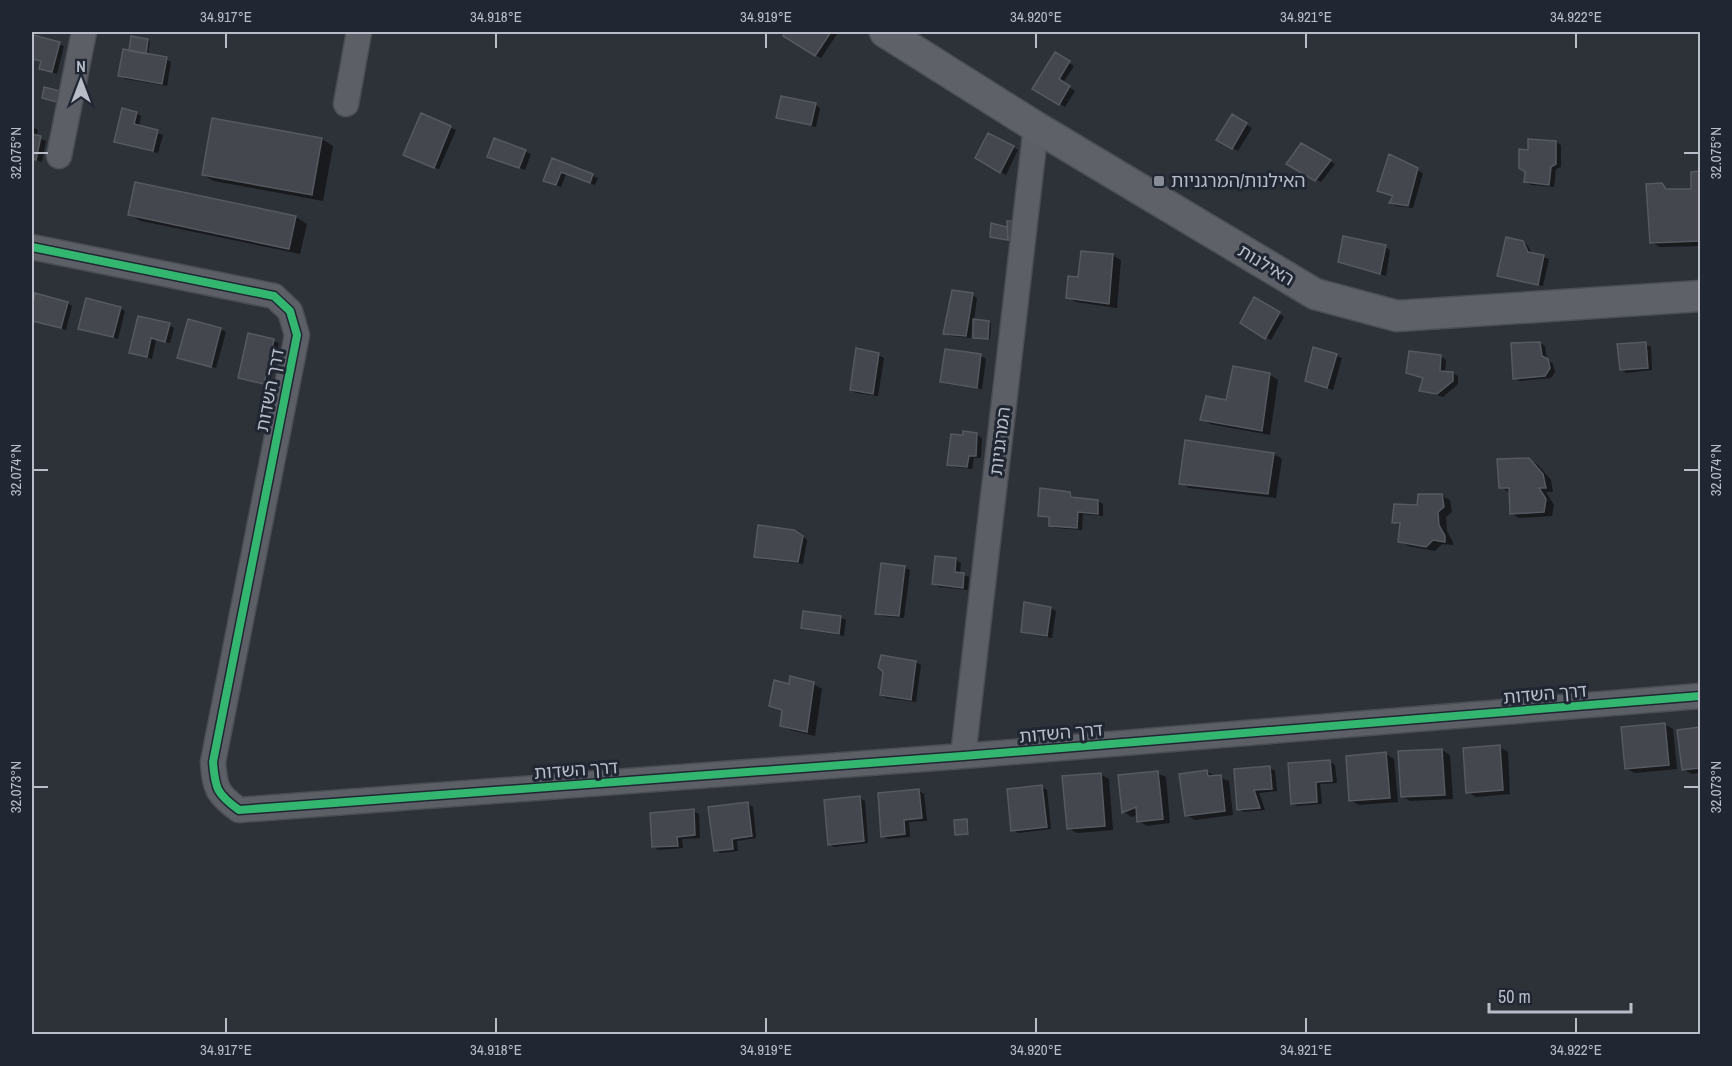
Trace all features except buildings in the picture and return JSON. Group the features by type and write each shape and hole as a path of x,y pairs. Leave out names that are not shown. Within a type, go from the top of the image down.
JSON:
{"main road":[{"name":"האילנות","path":"885,32 1036,127 1315,294 1397,316 1701,296"}],"street":[{"path":"59,156 84,32"},
{"path":"346,104 359,32"},
{"name":"המרגניות","path":"963,756 1036,127"},
{"name":"דרך השדות","path":"32,247 274,296 290,311 297,335 213,762 214,785 222,798 238,810 963,756 1701,696"}],"cycle path":[{"path":"32,247 274,296 290,311 297,335 213,762 218,790 239,810 963,756 1700,696"}],"place":[{"name":"האילנות/המרגניות","path":"1159,181"}]}
